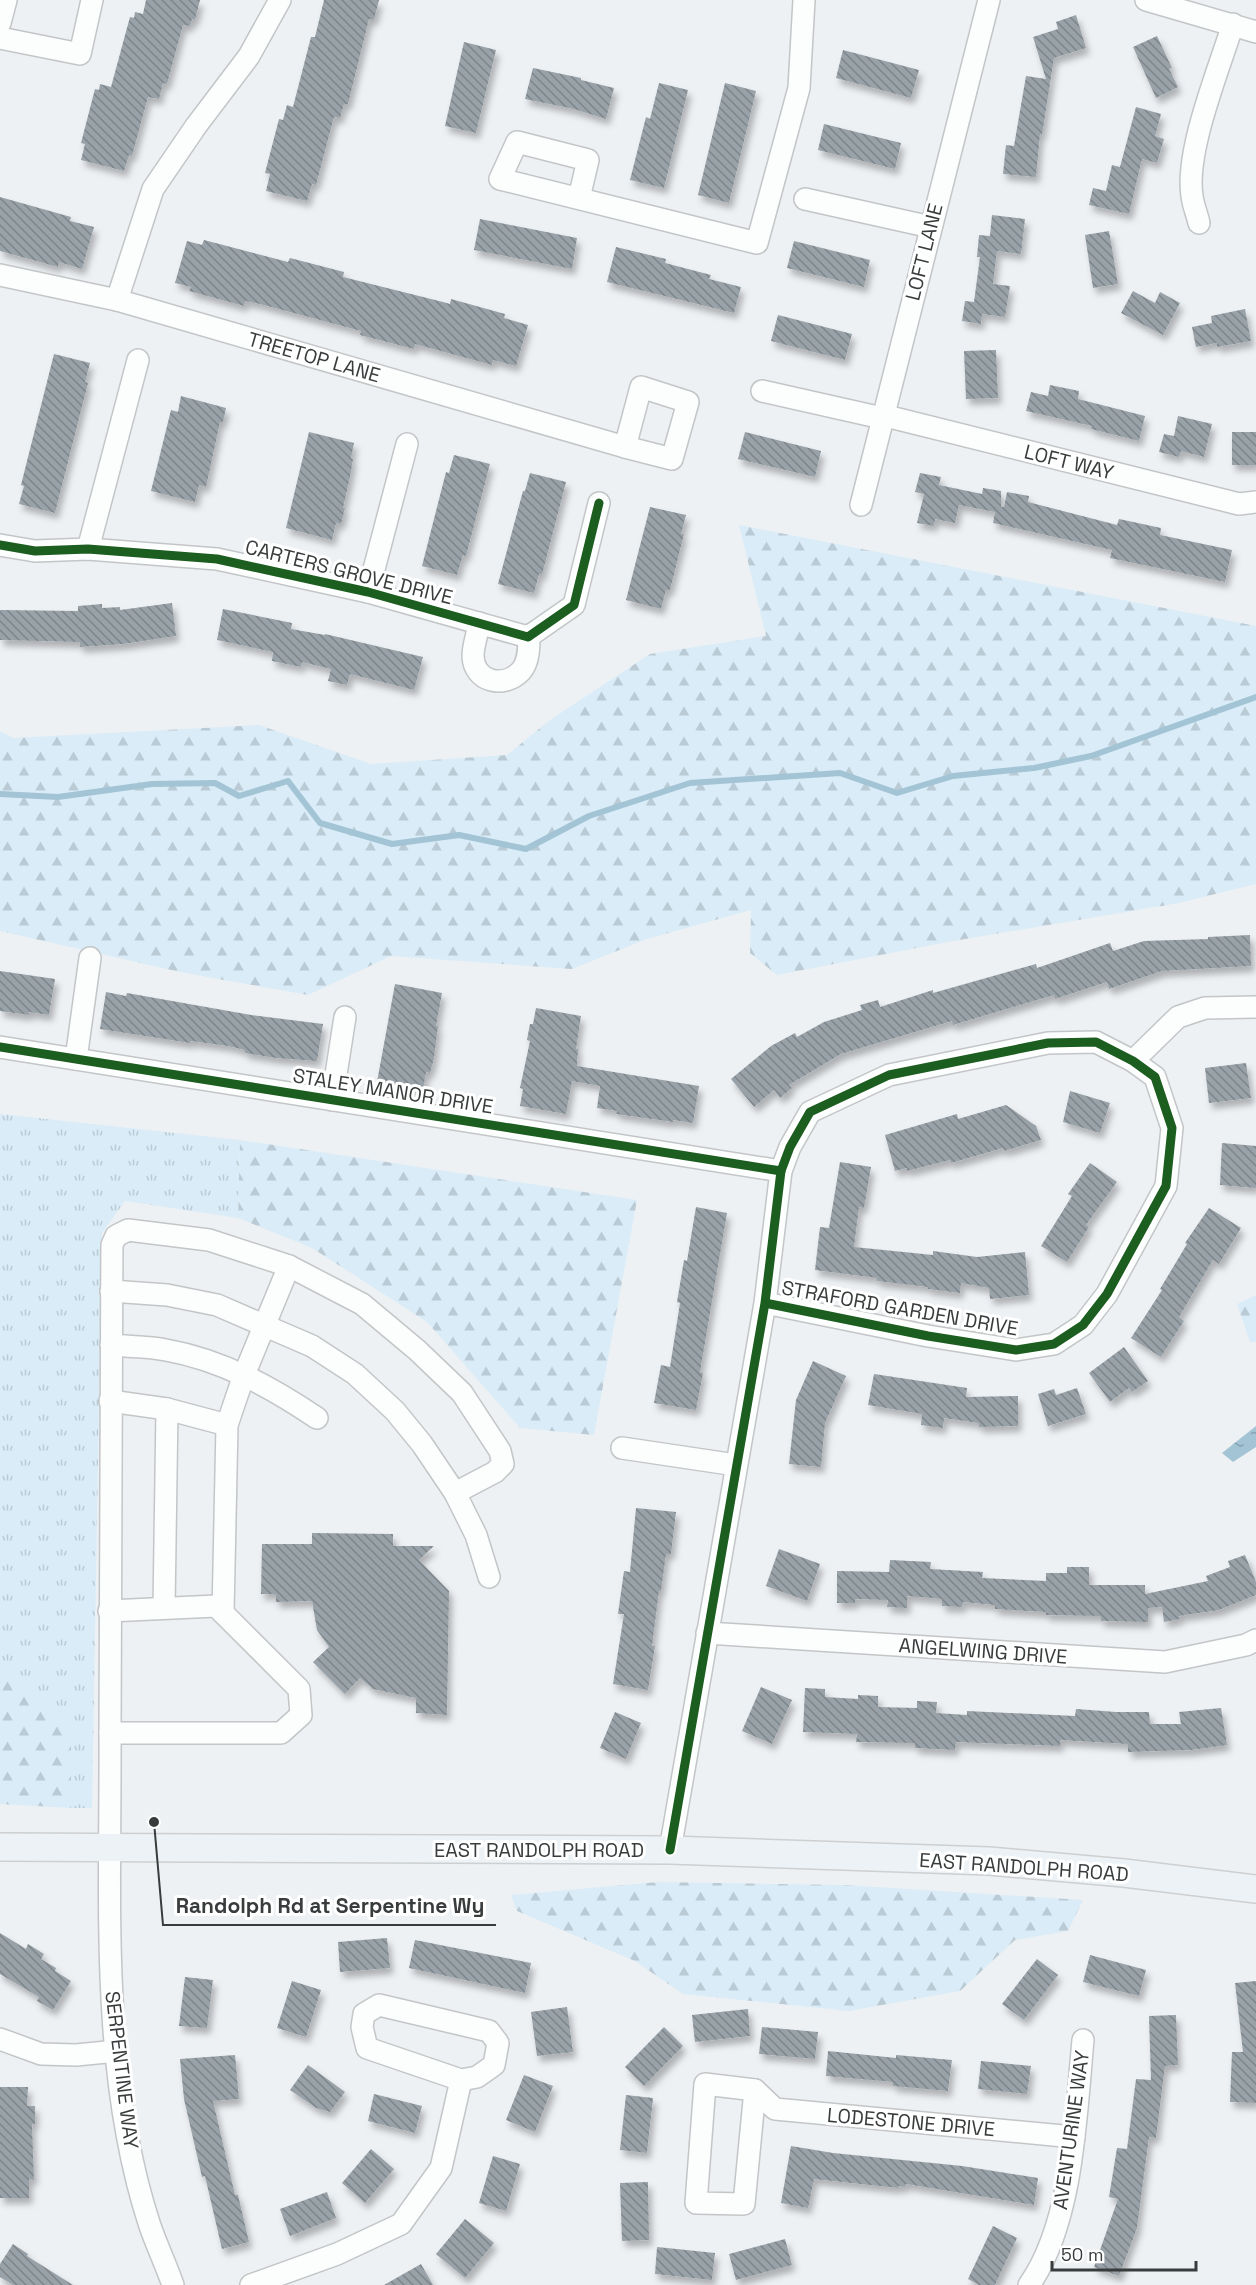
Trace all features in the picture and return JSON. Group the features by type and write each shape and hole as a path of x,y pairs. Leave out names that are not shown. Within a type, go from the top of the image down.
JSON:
{"main road":[{"name":"EAST RANDOLPH ROAD","path":"0,1847 670,1850 989,1861 1124,1873 1256,1889"}],"street":[{"path":"0,23 6,0"},
{"path":"0,38 80,54 92,0"},
{"path":"117,300 153,189 196,126 249,56 280,0"},
{"path":"579,198 757,243 799,88 804,0"},
{"name":"LOFT LANE","path":"861,505 989,0"},
{"path":"1146,0 1256,32"},
{"path":"1199,223 1192,196 1191,172 1199,134 1233,24"},
{"path":"806,199 931,227"},
{"name":"TREETOP LANE","path":"0,275 117,300 625,447"},
{"path":"88,549 138,360"},
{"name":"LOFT WAY","path":"762,391 882,416 1239,504 1256,502"},
{"path":"368,592 407,444"},
{"path":"479,623 473,656 478,672 491,681 507,682 522,670 529,651 529,635 574,605 599,503"},
{"name":"CARTERS GROVE DRIVE","path":"0,545 35,551 88,549 217,559 368,592 528,637 529,635"},
{"path":"76,1059 90,958"},
{"path":"1133,1061 1178,1017 1205,1008 1256,1007"},
{"path":"332,1100 345,1017"},
{"name":"STRAFORD GARDEN DRIVE","path":"670,1850 765,1303 781,1171 790,1147 810,1112 890,1075 1048,1043 1096,1042 1133,1061 1155,1077 1172,1128 1166,1186 1107,1294 1083,1325 1054,1344 1016,1350 928,1336 765,1303"},
{"name":"STALEY MANOR DRIVE","path":"0,1047 781,1171"},
{"name":"SERPENTINE WAY","path":"173,2285 150,2225 132,2156 120,2086 111,1996 112,1245 116,1236 128,1230 209,1240 289,1266"},
{"path":"223,1613 227,1425 244,1375 289,1266 362,1305 417,1350 462,1393 500,1451 503,1464 495,1472 454,1493"},
{"path":"111,1291 167,1295 217,1305 312,1346 355,1374 395,1411 422,1444 454,1493 476,1535 489,1577"},
{"path":"111,1345 165,1349 204,1359 244,1375 282,1395 317,1418"},
{"path":"110,1401 167,1409 227,1425"},
{"path":"164,1608 167,1409"},
{"path":"622,1448 736,1465"},
{"path":"110,1611 216,1606 299,1689 301,1715 281,1733 111,1733"},
{"name":"ANGELWING DRIVE","path":"707,1633 1165,1662 1246,1645 1256,1640"},
{"path":"379,2005 489,2031 498,2043 494,2065 477,2077 460,2080 367,2048 362,2028 364,2014 379,2005"},
{"path":"0,2039 41,2054 76,2055 117,2051"},
{"name":"AVENTURINE WAY","path":"1029,2285 1038,2272 1058,2228 1074,2137 1083,2040"},
{"path":"251,2285 337,2254 402,2224 441,2168 460,2080"},
{"path":"705,2084 756,2090 744,2204 696,2203 705,2084"},
{"name":"LODESTONE DRIVE","path":"756,2090 775,2109 1074,2137"}],"green space":[{"path":"739,525 1256,626 1256,884 1179,903 953,941 777,975 750,953 751,910 647,939 572,969 391,956 308,995 180,972 0,931 0,731 13,738 259,725 371,764 507,755 550,720 650,654 766,636"},
{"path":"0,1114 240,1140 238,1218 125,1201 102,1233 92,1808 71,1808 70,1725 13,1672 0,1672"},
{"path":"240,1140 637,1200 594,1435 520,1428 427,1322 312,1248 238,1218"},
{"path":"1256,1295 1256,1342 1250,1342 1237,1304"},
{"path":"0,1672 13,1672 71,1725 71,1808 0,1804"},
{"path":"659,1882 845,1885 1083,1900 1068,1931 1015,1940 960,1991 849,2011 683,1994 635,1961 517,1911 511,1895"}],"water":[{"path":"1256,1426 1256,1447 1233,1462 1222,1453"}],"building":[{"path":"146,0 200,0 195,20 192,19 190,26 183,25 167,84 163,83 159,99 148,97 132,156 129,155 124,171 81,160 85,144 81,143 95,89 99,90 100,84 111,87 130,17 134,18 135,12 143,14"},
{"path":"324,0 379,0 374,20 369,19 348,104 344,104 340,118 334,117 316,185 312,184 307,201 266,191 270,174 265,173 279,119 283,120 287,105 293,107 311,37 315,37"},
{"path":"1076,15 1086,48 1054,58 1042,135 1040,134 1036,177 1003,174 1006,145 1014,146 1026,76 1046,79 1033,37 1058,29 1056,22"},
{"path":"1157,36 1178,87 1156,98 1133,47"},
{"path":"464,42 496,50 476,133 445,126"},
{"path":"843,50 919,70 911,98 836,78"},
{"path":"533,68 614,88 606,119 574,109 525,99"},
{"path":"659,83 688,90 664,188 630,180 646,117 650,119"},
{"path":"725,83 756,91 729,203 698,195"},
{"path":"1136,107 1161,114 1155,136 1164,139 1157,163 1142,159 1129,214 1089,205 1093,188 1106,191 1112,165 1120,167"},
{"path":"824,124 901,143 895,169 818,150"},
{"path":"0,197 71,217 70,221 94,227 82,269 59,262 58,267 0,251"},
{"path":"992,215 1025,219 1021,254 997,251 993,284 1010,286 1005,317 982,314 981,324 962,321 965,301 974,302 980,257 977,257 979,235 990,236"},
{"path":"480,219 577,238 572,269 474,250"},
{"path":"1109,231 1118,284 1093,288 1085,235"},
{"path":"204,240 288,262 290,258 344,272 343,277 450,304 451,299 505,314 504,318 528,325 516,366 493,360 492,365 415,344 414,349 360,335 361,331 260,304 245,301 244,306 189,291 191,287 175,283 187,241 202,245"},
{"path":"794,241 870,260 864,287 787,268"},
{"path":"616,247 666,259 665,263 711,275 709,279 741,287 734,313 607,282"},
{"path":"1133,291 1155,303 1160,292 1180,303 1163,335 1121,313"},
{"path":"1245,309 1251,341 1217,347 1217,343 1196,347 1192,327 1212,323 1211,316"},
{"path":"778,315 852,334 845,360 771,341"},
{"path":"996,350 998,398 966,399 964,351"},
{"path":"54,354 90,363 85,382 88,383 55,513 19,504 24,486 21,485"},
{"path":"1050,385 1079,391 1078,399 1145,416 1139,441 1091,429 1092,426 1026,411 1031,392 1048,396"},
{"path":"181,396 226,408 223,422 220,422 206,487 199,485 195,502 151,491 171,410 178,412"},
{"path":"1178,416 1212,424 1204,457 1181,451 1179,457 1159,452 1164,434 1174,436"},
{"path":"309,432 354,443 343,508 345,508 341,524 336,523 332,540 286,528"},
{"path":"745,432 821,451 815,477 738,459"},
{"path":"1232,432 1256,432 1256,465 1232,465"},
{"path":"454,455 490,464 466,556 463,555 457,575 422,566 446,472 449,473"},
{"path":"530,473 566,482 542,575 539,574 534,593 498,584"},
{"path":"920,473 941,477 939,485 982,494 983,488 1001,491 1001,507 1004,507 1007,492 1029,496 1028,502 1117,525 1119,519 1161,528 1160,535 1232,550 1225,582 1110,558 1112,550 993,523 995,512 959,505 955,523 935,519 934,526 917,523 924,494 915,492"},
{"path":"650,507 686,515 681,534 684,534 670,590 666,590 661,609 626,600"},
{"path":"172,603 176,636 123,644 80,647 80,642 0,640 0,610 78,611 78,606 102,604 102,608 120,607 120,610"},
{"path":"223,609 292,623 291,629 325,634 423,657 414,690 350,674 347,685 328,681 331,669 302,662 301,667 272,661 273,652 217,640"},
{"path":"1250,935 1251,966 1162,971 1109,989 1107,982 1055,999 1054,995 953,1025 952,1021 841,1054 789,1085 792,1088 780,1098 774,1090 754,1107 731,1079 771,1046 795,1033 797,1037 824,1022 862,1010 860,1005 878,1000 880,1007 933,990 933,993 1036,964 1037,968 1110,943 1113,951 1144,941"},
{"path":"0,971 55,979 49,1015 0,1011"},
{"path":"395,984 442,993 436,1026 438,1026 434,1058 430,1073 426,1072 423,1090 377,1082"},
{"path":"106,992 126,996 127,993 251,1015 323,1024 317,1061 276,1058 245,1053 245,1050 228,1046 191,1041 190,1043 100,1029"},
{"path":"536,1008 581,1016 576,1049 578,1049 577,1066 699,1086 693,1123 616,1114 617,1111 597,1108 600,1086 572,1081 566,1114 520,1106 523,1089 520,1088 530,1041 527,1040"},
{"path":"1246,1063 1251,1098 1209,1103 1205,1068"},
{"path":"1070,1091 1110,1103 1100,1133 1063,1122"},
{"path":"1006,1105 1036,1126 1041,1140 951,1163 950,1160 907,1171 907,1168 895,1171 885,1135 957,1114 958,1119"},
{"path":"1222,1143 1256,1146 1256,1188 1220,1185"},
{"path":"840,1162 871,1167 864,1208 859,1207 854,1247 933,1255 933,1251 977,1257 1025,1252 1029,1295 990,1299 989,1288 961,1283 960,1293 877,1281 877,1278 815,1270 820,1227 829,1228"},
{"path":"1090,1163 1117,1182 1086,1225 1089,1227 1067,1262 1041,1246 1072,1196 1068,1194"},
{"path":"696,1207 727,1213 700,1372 703,1373 696,1410 654,1403 661,1365 670,1367 680,1303 677,1302"},
{"path":"1209,1208 1241,1228 1219,1264 1213,1260 1179,1317 1184,1321 1161,1357 1131,1338 1162,1290 1160,1289 1187,1244 1185,1243"},
{"path":"1124,1347 1148,1381 1132,1392 1129,1388 1110,1402 1089,1373"},
{"path":"813,1361 846,1376 825,1423 821,1467 789,1464 796,1400"},
{"path":"874,1374 967,1388 966,1397 1018,1396 1018,1426 979,1427 979,1423 944,1418 943,1428 921,1425 922,1414 868,1405"},
{"path":"1077,1388 1086,1414 1048,1426 1038,1394 1054,1389 1056,1395"},
{"path":"636,1508 676,1512 671,1554 666,1554 661,1591 659,1591 652,1646 655,1646 648,1690 613,1684 624,1614 618,1614 624,1571 630,1572"},
{"path":"312,1533 393,1534 393,1546 434,1546 419,1560 449,1591 447,1715 416,1713 416,1698 373,1689 360,1678 345,1694 313,1662 329,1647 317,1630 312,1601 276,1602 276,1594 261,1594 262,1544 312,1544"},
{"path":"779,1549 820,1564 807,1601 766,1586"},
{"path":"1245,1555 1256,1582 1256,1595 1219,1610 1179,1616 1180,1619 1164,1622 1162,1607 1148,1608 1148,1622 1101,1621 1101,1616 1046,1615 1046,1612 995,1609 995,1605 963,1602 962,1607 942,1606 942,1599 907,1596 907,1608 887,1607 888,1600 855,1599 855,1603 837,1603 837,1571 889,1572 890,1560 931,1562 930,1569 983,1572 982,1578 1046,1581 1046,1573 1067,1573 1067,1567 1089,1567 1089,1585 1145,1585 1145,1594 1208,1581 1206,1576 1230,1567 1228,1561"},
{"path":"761,1687 792,1700 772,1744 742,1731"},
{"path":"805,1688 825,1689 825,1697 858,1699 858,1695 878,1696 878,1707 917,1708 917,1701 937,1702 936,1713 967,1715 967,1711 1075,1716 1076,1709 1149,1712 1150,1724 1181,1724 1179,1712 1221,1708 1227,1745 1191,1750 1128,1752 1128,1744 1060,1740 1060,1746 956,1742 955,1750 915,1748 915,1743 856,1742 857,1734 803,1732"},
{"path":"615,1712 641,1723 626,1759 600,1748"},
{"path":"0,1933 26,1949 28,1944 44,1954 41,1959 71,1981 53,2010 37,2001 39,1997 0,1974"},
{"path":"387,1938 390,1968 340,1972 338,1942"},
{"path":"415,1940 531,1963 525,1993 409,1968"},
{"path":"1090,1955 1146,1970 1139,1996 1083,1982"},
{"path":"1037,1959 1058,1975 1024,2020 1002,2004"},
{"path":"185,1977 213,1980 207,2028 179,2026"},
{"path":"292,1981 321,1990 306,2037 277,2028"},
{"path":"1256,1981 1256,2103 1230,2102 1232,2052 1243,2052 1235,1983"},
{"path":"567,2007 573,2052 537,2056 531,2012"},
{"path":"748,2009 750,2036 695,2042 692,2015"},
{"path":"1176,2015 1178,2065 1165,2066 1156,2138 1149,2137 1137,2228 1119,2276 1094,2267 1118,2199 1109,2197 1117,2148 1127,2149 1136,2079 1151,2080 1149,2016"},
{"path":"664,2027 683,2046 644,2086 625,2067"},
{"path":"762,2027 818,2032 815,2059 759,2054"},
{"path":"828,2051 896,2058 896,2055 952,2060 948,2091 893,2086 893,2082 826,2076"},
{"path":"235,2055 239,2099 213,2101 235,2195 238,2195 249,2242 222,2249 184,2099 180,2059"},
{"path":"981,2061 1031,2066 1027,2094 978,2089"},
{"path":"308,2065 345,2092 330,2112 316,2108 290,2090"},
{"path":"524,2075 553,2086 535,2132 506,2120"},
{"path":"0,2087 28,2087 27,2106 35,2106 35,2124 32,2124 34,2180 29,2179 29,2198 0,2198"},
{"path":"374,2094 422,2106 415,2133 368,2121"},
{"path":"626,2095 653,2098 647,2153 620,2150"},
{"path":"791,2146 833,2153 962,2166 1038,2178 1034,2205 906,2184 905,2187 898,2186 898,2188 814,2179 808,2208 781,2203"},
{"path":"371,2149 394,2169 365,2203 342,2183"},
{"path":"493,2156 520,2164 506,2211 479,2203"},
{"path":"648,2182 649,2240 622,2241 620,2183"},
{"path":"327,2192 336,2218 290,2236 280,2209"},
{"path":"465,2219 494,2243 465,2278 436,2254"},
{"path":"993,2226 1017,2238 995,2285 979,2285 968,2279"},
{"path":"785,2239 792,2265 736,2280 729,2254"},
{"path":"13,2244 28,2254 27,2256 73,2285 13,2285 0,2277 0,2264"},
{"path":"657,2247 715,2253 712,2280 655,2274"},
{"path":"421,2264 433,2285 384,2285"}],"waterway":[{"path":"0,794 58,797 152,784 215,783 239,796 288,781 320,823 392,844 459,835 526,849 589,816 690,783 840,773 897,793 953,776 1034,768 1091,756 1256,697"}],"cycle path":[{"path":"0,545 35,551 88,549 217,559 368,592 528,637 574,605 599,503"},
{"path":"670,1850 765,1303 781,1171 790,1147 810,1112 889,1075 1048,1043 1096,1042 1133,1061 1155,1077 1172,1128 1166,1186 1107,1294 1083,1325 1054,1344 1016,1350 928,1336 765,1303"},
{"path":"0,1047 781,1171"}],"place":[{"name":"Randolph Rd at Serpentine Wy","path":"154,1822"}]}
